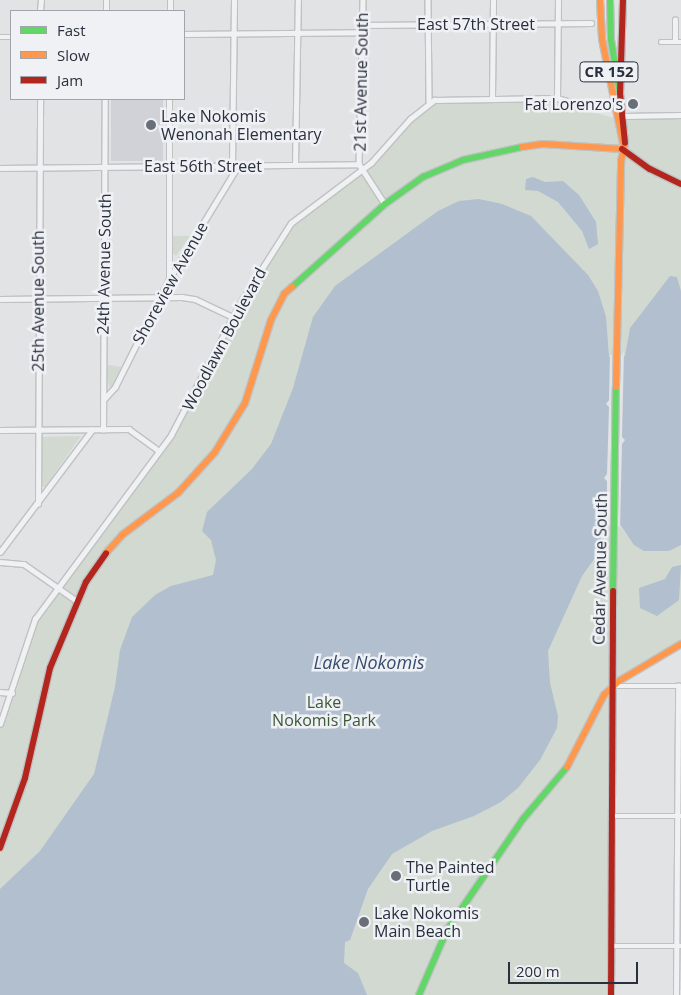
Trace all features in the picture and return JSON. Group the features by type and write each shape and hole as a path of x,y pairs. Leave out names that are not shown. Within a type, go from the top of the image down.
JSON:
{"main road":[{"name":"Cedar Avenue South","path":"600,0 602,39 622,146 613,535 611,995"},
{"name":"Cedar Avenue South","path":"610,0 611,40 626,139 622,146"},
{"path":"620,93 622,84 623,0"},
{"path":"0,848 26,774 48,675 77,601 104,554 128,530 178,493 220,446 245,404 271,320 284,294 385,204 423,177 483,153 561,143 622,146 650,169 681,184"},
{"path":"419,995 456,917 523,819 566,768 595,708 612,686 681,644"}],"street":[{"name":"Shoreview Avenue","path":"103,400 115,387 168,280 234,174 232,165 234,0"},
{"path":"295,165 298,0"},
{"name":"21st Avenue South","path":"360,167 363,0"},
{"path":"428,0 429,102 442,99 557,98 588,107"},
{"path":"492,98 493,0"},
{"path":"557,98 558,0"},
{"path":"675,20 675,42"},
{"name":"East 57th Street","path":"362,25 591,23"},
{"path":"185,34 362,32"},
{"path":"661,42 681,42"},
{"name":"25th Avenue South","path":"38,504 40,100"},
{"name":"24th Avenue South","path":"103,430 105,100"},
{"path":"168,280 169,100"},
{"name":"Woodlawn Boulevard","path":"0,724 12,693 29,632 58,588 159,451 181,418 233,317 291,223 360,167 380,154 405,124 429,102"},
{"path":"624,116 681,115"},
{"name":"East 56th Street","path":"0,168 232,165 360,167"},
{"path":"360,167 385,204"},
{"path":"0,299 195,298 233,317"},
{"path":"0,430 129,429 159,451"},
{"path":"0,552 92,430"},
{"path":"0,562 24,564 77,601"},
{"path":"612,686 680,686 679,946 676,995"},
{"path":"0,692 12,693"},
{"path":"612,816 679,816"},
{"path":"611,946 679,946"}],"shaded area":[{"path":"111,100 163,100 163,161 111,161"}],"green space":[{"name":"Lake Nokomis","path":"555,101 617,119 681,118 681,640 607,689 609,712 607,995 0,995 0,729 17,687 33,629 40,617 174,437 246,300 294,225 370,168 422,111 435,103"},
{"path":"173,236 190,236 176,256 173,253"},
{"path":"110,365 121,367 112,386 109,387 106,367"},
{"path":"81,436 45,487 40,486 40,437"}],"water":[{"path":"533,177 545,182 563,181 579,195 596,222 598,244 589,249 582,231 558,202 538,191 525,190 526,179"},
{"name":"Lake Nokomis","path":"479,199 502,204 531,216 588,275 598,291 606,317 609,357 625,356 630,328 670,276 677,277 681,291 681,545 669,551 644,551 634,545 620,524 605,524 603,547 582,576 548,651 550,683 558,716 557,728 540,760 518,788 501,802 474,816 432,831 392,854 368,889 350,940 345,942 344,963 358,973 367,995 0,995 0,889 40,851 94,774 115,687 120,650 132,617 155,595 171,586 213,575 216,560 211,540 202,531 207,512 252,469 271,444 293,388 313,317 335,286 438,211 459,201"},
{"path":"681,565 679,600 657,616 640,608 639,588 665,579 672,567"}],"pier":[{"path":"610,350 610,355 622,355 624,351 622,437 625,440 622,444 620,529 619,526 607,526 607,481 604,478 607,474 609,407 606,404 609,400"}],"traffic: fast":[{"path":"610,0 611,40 620,93"},
{"path":"292,287 385,204 423,177 463,160 522,147"},
{"path":"613,591 616,387"},
{"path":"419,995 447,930 523,819 567,767"}],"traffic: slow":[{"path":"600,0 602,39 623,143"},
{"path":"616,387 621,161 625,143"},
{"path":"522,147 543,144 622,149"},
{"path":"106,553 122,535 178,493 215,452 245,403 271,320 284,294 292,287"},
{"path":"567,767 604,695 619,681 681,644"}],"traffic: jam":[{"path":"623,0 620,93 625,143"},
{"path":"622,149 650,169 681,184"},
{"path":"0,848 25,778 50,668 86,582 106,553"},
{"path":"611,995 613,591"}],"place":[{"name":"Fat Lorenzo's","path":"633,104"},
{"name":"Lake Nokomis Wenonah Elementary","path":"151,125"},
{"name":"The Painted Turtle","path":"396,876"},
{"name":"Lake Nokomis Main Beach","path":"364,922"}],"park label":[{"name":"Lake Nokomis Park","path":"324,711"}]}
